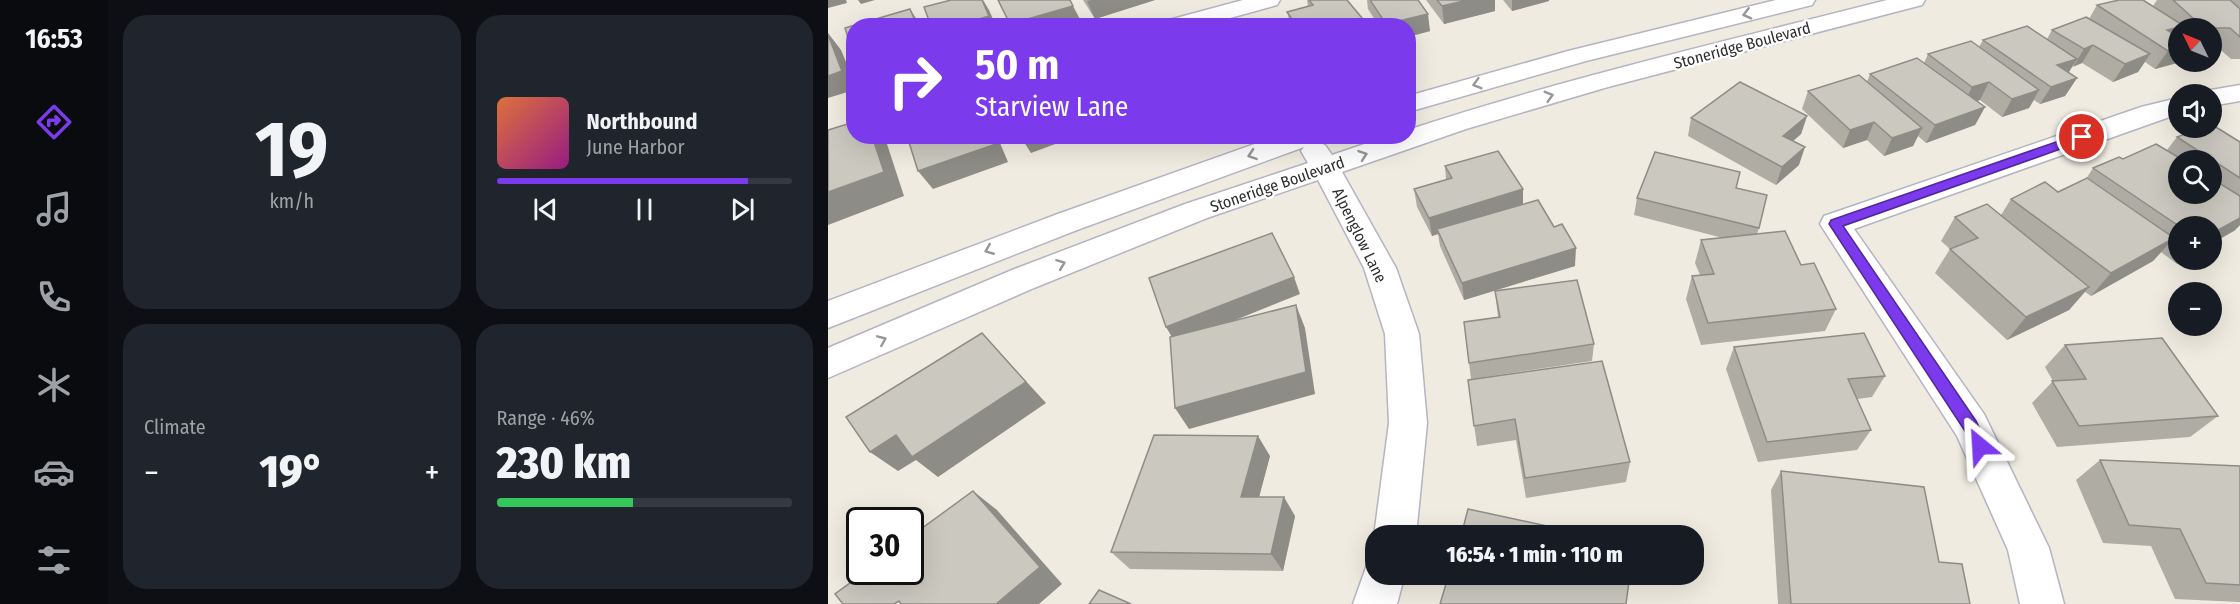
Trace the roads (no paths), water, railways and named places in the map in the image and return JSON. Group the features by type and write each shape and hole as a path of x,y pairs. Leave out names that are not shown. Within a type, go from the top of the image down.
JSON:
{"street":[{"path":"1205,18 1269,0"},
{"name":"Stoneridge Boulevard","path":"1416,102 1577,56 1804,0"},
{"name":"Stoneridge Boulevard","path":"1416,130 1457,123 1599,82 1914,0"},
{"path":"2222,96 2240,93"},
{"path":"2042,604 2028,548 1971,426 1835,224 2168,108"},
{"name":"Stoneridge Boulevard","path":"828,315 1004,244 1177,181 1312,146"},
{"name":"Stoneridge Boulevard","path":"828,363 1023,279 1196,211 1312,146"},
{"name":"Alpenglow Lane","path":"1312,146 1380,268 1402,334 1408,423 1396,525"},
{"path":"1375,604 1381,585"}]}
